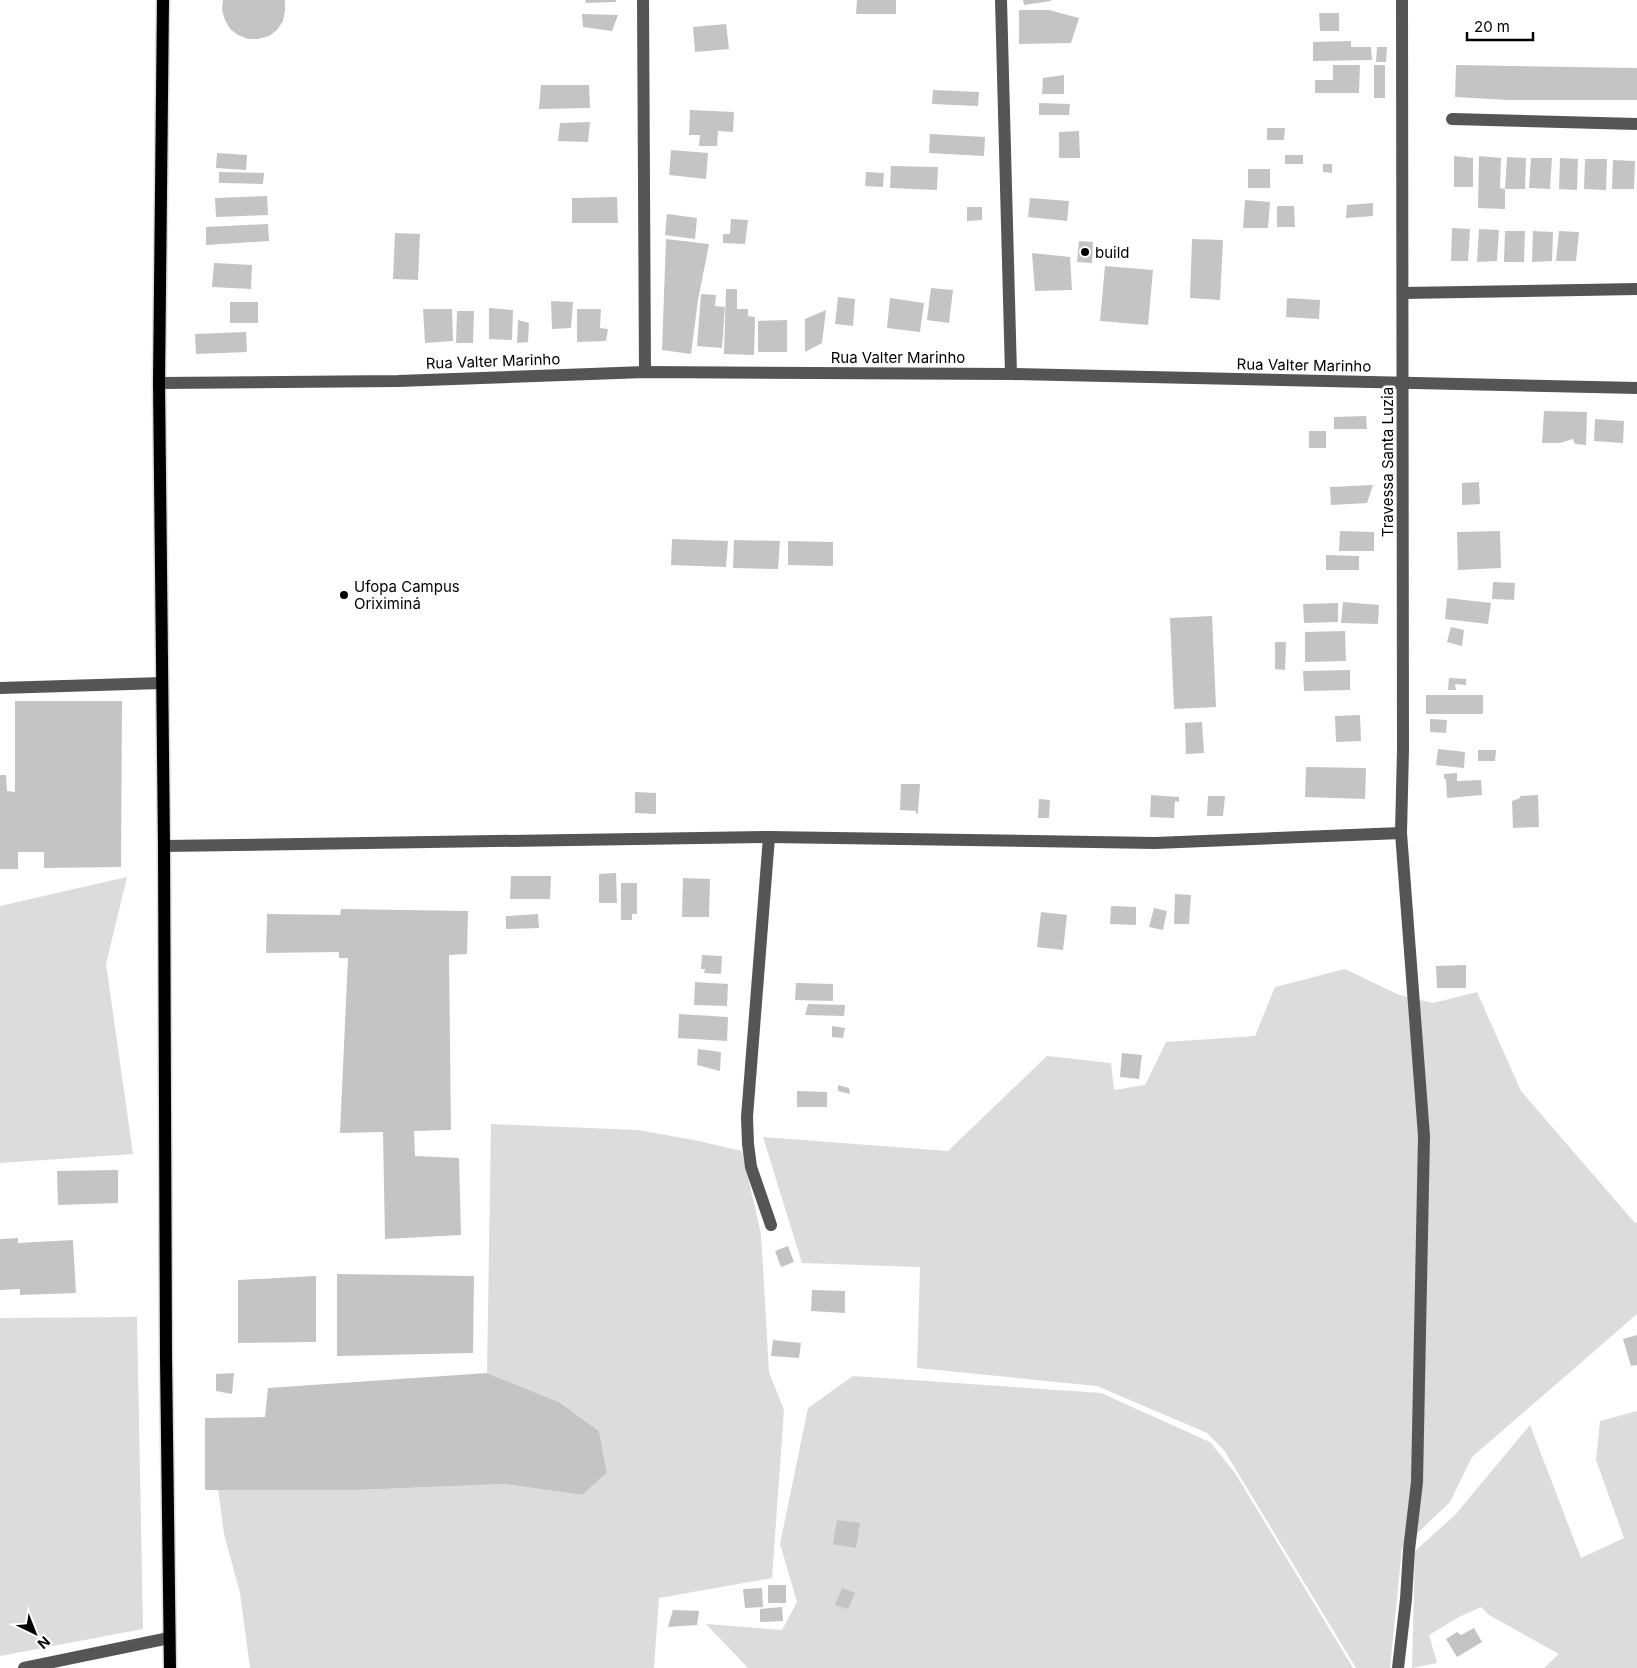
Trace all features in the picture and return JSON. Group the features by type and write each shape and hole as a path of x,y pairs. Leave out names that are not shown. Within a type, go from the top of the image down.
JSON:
{"main road":[{"path":"163,0 160,384 166,1348 170,1668"}],"street":[{"path":"643,0 646,372"},
{"path":"1001,0 1011,374"},
{"name":"Travessa Santa Luzia","path":"1398,1668 1417,1482 1424,1136 1401,833 1403,750 1402,0"},
{"path":"1452,119 1637,124"},
{"path":"1403,293 1637,289"},
{"name":"Rua Valter Marinho","path":"160,384 398,381 646,372 1011,374 1637,388"},
{"path":"0,688 162,683"},
{"path":"164,846 769,837 1155,842 1401,833"},
{"path":"769,837 747,1117 751,1167 772,1225"},
{"path":"24,1668 169,1638"}],"shaded area":[{"path":"127,877 106,964 133,1154 0,1163 0,906"},
{"path":"1345,969 1399,995 1433,1003 1477,992 1521,1091 1635,1223 1637,1222 1637,1314 1472,1457 1450,1502 1402,1548 1390,1668 1356,1668 1224,1450 1207,1433 1097,1386 917,1368 920,1267 802,1263 763,1137 948,1151 1047,1056 1111,1063 1114,1090 1145,1085 1166,1042 1255,1036 1275,987"},
{"path":"491,1124 638,1130 742,1151 761,1234 769,1372 784,1410 772,1578 659,1598 654,1668 250,1668 240,1593 224,1534 218,1489 357,1490 505,1484 582,1495 607,1473 599,1431 559,1402 487,1373"},
{"path":"137,1317 143,1629 0,1656 0,1318"},
{"path":"853,1376 1101,1393 1210,1442 1235,1473 1353,1668 748,1668 706,1624 782,1630 797,1602 780,1544 808,1408"},
{"path":"1637,1411 1637,1668 1544,1668 1559,1654 1489,1615 1481,1607 1459,1617 1429,1635 1437,1663 1412,1668 1415,1551 1455,1515 1530,1425 1581,1558 1624,1538 1596,1460 1600,1421"}],"building":[{"path":"223,0 285,0 283,21 277,30 269,36 248,39 230,29 222,10"},
{"path":"585,0 616,0 616,2 586,3"},
{"path":"857,0 896,0 896,14 856,14"},
{"path":"1023,0 1051,0 1051,1 1024,5"},
{"path":"1019,10 1049,10 1079,18 1071,43 1019,44"},
{"path":"1319,13 1339,13 1339,31 1320,31"},
{"path":"582,14 618,15 612,31 583,27"},
{"path":"726,24 729,49 695,52 693,27"},
{"path":"1351,41 1351,47 1371,47 1372,60 1313,61 1313,42"},
{"path":"1377,47 1387,47 1386,62 1376,62"},
{"path":"1333,65 1360,65 1359,93 1315,93 1315,80 1333,80"},
{"path":"1374,65 1385,65 1385,98 1374,98"},
{"path":"1456,65 1637,68 1637,100 1508,100 1455,97"},
{"path":"1064,75 1064,94 1042,94 1043,78"},
{"path":"541,85 589,85 590,108 539,109"},
{"path":"933,90 979,92 978,106 932,104"},
{"path":"1039,103 1070,104 1069,115 1039,115"},
{"path":"690,110 734,112 733,132 718,131 717,146 699,146 700,135 689,135"},
{"path":"590,122 588,142 558,141 560,123"},
{"path":"1267,128 1285,128 1284,140 1267,140"},
{"path":"1079,131 1080,158 1059,158 1059,132"},
{"path":"930,134 985,137 984,156 929,153"},
{"path":"671,150 708,153 706,179 669,175"},
{"path":"217,153 247,155 246,170 216,168"},
{"path":"1285,155 1303,155 1303,164 1285,164"},
{"path":"1454,156 1473,158 1473,187 1454,187"},
{"path":"1479,156 1501,158 1500,188 1505,189 1505,209 1478,208"},
{"path":"1507,157 1526,158 1525,189 1505,189"},
{"path":"1531,158 1552,158 1550,189 1529,188"},
{"path":"1560,158 1578,159 1577,190 1559,189"},
{"path":"1585,159 1607,159 1606,190 1584,189"},
{"path":"1613,160 1635,161 1634,189 1612,189"},
{"path":"1323,164 1332,164 1332,173 1323,172"},
{"path":"891,166 938,167 937,190 890,188"},
{"path":"1248,169 1270,169 1270,188 1248,188"},
{"path":"219,172 264,173 263,184 219,183"},
{"path":"866,172 884,173 883,187 865,186"},
{"path":"267,196 268,215 216,217 215,198"},
{"path":"617,197 618,223 572,223 572,198"},
{"path":"1030,198 1069,201 1067,221 1028,217"},
{"path":"1245,200 1270,202 1268,228 1243,228"},
{"path":"1373,203 1373,216 1346,218 1347,205"},
{"path":"1277,206 1294,206 1295,227 1277,227"},
{"path":"967,207 982,207 982,220 967,221"},
{"path":"667,214 697,218 695,239 665,235"},
{"path":"731,219 748,220 745,244 723,243 723,234 730,234"},
{"path":"268,224 269,241 206,245 206,227"},
{"path":"1452,228 1470,229 1468,261 1451,261"},
{"path":"1479,229 1499,230 1497,261 1477,262"},
{"path":"1505,231 1525,231 1524,262 1504,262"},
{"path":"1533,231 1553,232 1552,261 1532,262"},
{"path":"1559,231 1579,232 1576,261 1556,261"},
{"path":"395,233 420,234 418,280 393,279"},
{"path":"666,239 709,244 698,300 691,354 662,350"},
{"path":"1192,239 1223,240 1220,300 1190,298"},
{"name":"build","path":"1079,241 1093,242 1092,263 1077,262"},
{"path":"1032,253 1070,257 1072,290 1035,291"},
{"path":"214,263 252,265 251,289 212,287"},
{"path":"1105,266 1153,270 1148,325 1100,321"},
{"path":"931,288 953,290 949,323 927,320"},
{"path":"726,289 737,289 737,309 748,309 748,316 755,317 754,355 724,354"},
{"path":"701,294 716,295 715,306 725,307 722,348 697,346"},
{"path":"838,297 855,299 853,326 835,324"},
{"path":"890,298 924,303 920,332 887,328"},
{"path":"1287,298 1320,300 1319,319 1286,317"},
{"path":"551,301 573,302 571,328 552,329"},
{"path":"230,302 258,302 258,323 230,323"},
{"path":"489,308 513,310 512,340 489,339"},
{"path":"423,309 452,309 453,341 425,343"},
{"path":"577,309 601,309 600,328 608,329 606,341 577,342"},
{"path":"826,310 822,343 805,352 805,319"},
{"path":"457,311 474,311 473,343 456,343"},
{"path":"518,320 529,323 528,342 517,343"},
{"path":"787,320 787,352 758,352 758,321"},
{"path":"246,332 247,352 196,354 195,334"},
{"path":"1544,411 1587,412 1586,445 1575,444 1573,439 1560,443 1542,443"},
{"path":"1366,416 1367,429 1334,429 1334,417"},
{"path":"1595,419 1624,421 1623,443 1594,441"},
{"path":"1309,431 1326,431 1326,448 1309,448"},
{"path":"1479,482 1480,504 1462,505 1462,483"},
{"path":"1373,485 1367,503 1331,505 1330,487"},
{"path":"1340,531 1374,532 1374,551 1339,551"},
{"path":"1500,531 1501,568 1458,570 1457,532"},
{"path":"672,539 728,541 726,567 671,565"},
{"path":"734,540 780,541 778,569 733,568"},
{"path":"788,541 833,542 833,566 788,565"},
{"path":"1326,555 1359,556 1359,570 1326,570"},
{"path":"1493,582 1515,583 1514,600 1492,599"},
{"path":"1447,598 1491,603 1488,624 1445,619"},
{"path":"1343,602 1379,605 1378,624 1341,623"},
{"path":"1338,603 1338,622 1304,623 1303,604"},
{"path":"1212,616 1216,707 1174,709 1170,618"},
{"path":"1451,627 1464,630 1462,646 1447,642"},
{"path":"1345,631 1346,661 1305,662 1305,632"},
{"path":"1275,642 1286,642 1285,670 1275,669"},
{"path":"1350,670 1350,690 1304,691 1303,671"},
{"path":"1449,678 1466,679 1466,685 1455,684 1456,690 1448,690"},
{"path":"1426,695 1483,695 1483,714 1426,714"},
{"path":"15,701 122,701 121,867 44,868 44,852 18,852 18,869 0,869 0,775 6,775 7,791 15,792"},
{"path":"1360,715 1361,741 1336,742 1335,716"},
{"path":"1430,719 1447,720 1446,733 1430,732"},
{"path":"1202,722 1204,753 1186,754 1185,723"},
{"path":"1438,749 1465,752 1464,768 1436,765"},
{"path":"1478,750 1496,750 1495,761 1478,761"},
{"path":"1306,767 1366,768 1365,799 1305,797"},
{"path":"1457,773 1457,781 1481,780 1482,795 1447,798 1444,774"},
{"path":"901,784 920,784 918,813 916,814 916,811 900,810"},
{"path":"635,792 656,793 656,814 635,813"},
{"path":"1151,795 1179,797 1179,802 1175,801 1174,818 1150,817"},
{"path":"1538,795 1539,827 1513,828 1512,801 1520,798 1520,796"},
{"path":"1208,796 1225,796 1223,816 1207,816"},
{"path":"1039,799 1050,800 1049,818 1038,818"},
{"path":"616,873 617,903 599,903 599,874"},
{"path":"511,876 551,876 550,899 510,899"},
{"path":"683,878 710,879 709,917 682,917"},
{"path":"621,883 637,883 637,914 632,914 632,920 621,920"},
{"path":"1175,894 1191,895 1189,924 1174,924"},
{"path":"1111,906 1136,907 1136,925 1110,924"},
{"path":"1154,908 1167,911 1163,930 1149,927"},
{"path":"341,909 468,911 467,954 449,955 451,1130 414,1131 415,1156 459,1158 461,1235 385,1239 383,1132 340,1133 348,958 339,958 339,952 266,953 267,914 340,915"},
{"path":"1041,912 1067,915 1063,950 1037,947"},
{"path":"538,914 539,928 506,929 506,916"},
{"path":"702,955 722,956 721,974 704,973 705,969 701,969"},
{"path":"1466,965 1466,988 1437,988 1436,966"},
{"path":"695,982 728,984 727,1006 694,1005"},
{"path":"796,983 833,984 833,1001 795,1000"},
{"path":"808,1004 845,1005 844,1016 805,1015"},
{"path":"679,1014 728,1017 727,1041 678,1038"},
{"path":"832,1026 845,1028 843,1038 832,1037"},
{"path":"698,1049 721,1052 720,1071 697,1065"},
{"path":"1122,1053 1142,1055 1139,1079 1120,1077"},
{"path":"838,1085 849,1088 850,1094 838,1091"},
{"path":"797,1091 827,1092 827,1107 797,1107"},
{"path":"118,1170 118,1203 58,1205 57,1171"},
{"path":"18,1238 18,1243 73,1240 76,1293 20,1295 20,1289 0,1290 0,1239"},
{"path":"788,1246 794,1262 781,1267 775,1251"},
{"path":"337,1274 474,1276 473,1353 337,1356"},
{"path":"316,1276 316,1342 238,1343 238,1280"},
{"path":"812,1290 845,1291 845,1313 811,1311"},
{"path":"1637,1335 1637,1365 1631,1366 1623,1339"},
{"path":"773,1340 801,1343 799,1358 771,1356"},
{"path":"234,1373 232,1394 216,1391 216,1374"},
{"path":"487,1373 559,1402 599,1431 607,1473 582,1495 505,1484 357,1490 205,1490 205,1418 265,1417 268,1388"},
{"path":"837,1520 860,1523 856,1548 833,1544"},
{"path":"768,1585 786,1585 786,1603 768,1603"},
{"path":"762,1588 763,1607 745,1608 743,1589"},
{"path":"842,1588 855,1593 848,1609 835,1605"},
{"path":"782,1607 783,1621 760,1622 760,1609"},
{"path":"673,1610 699,1611 697,1625 668,1627"},
{"path":"1474,1628 1482,1642 1457,1657 1446,1639 1457,1632 1461,1635"}],"place":[{"name":"build","path":"1085,252"},
{"name":"Ufopa Campus Oriximiná","path":"344,595"}]}
